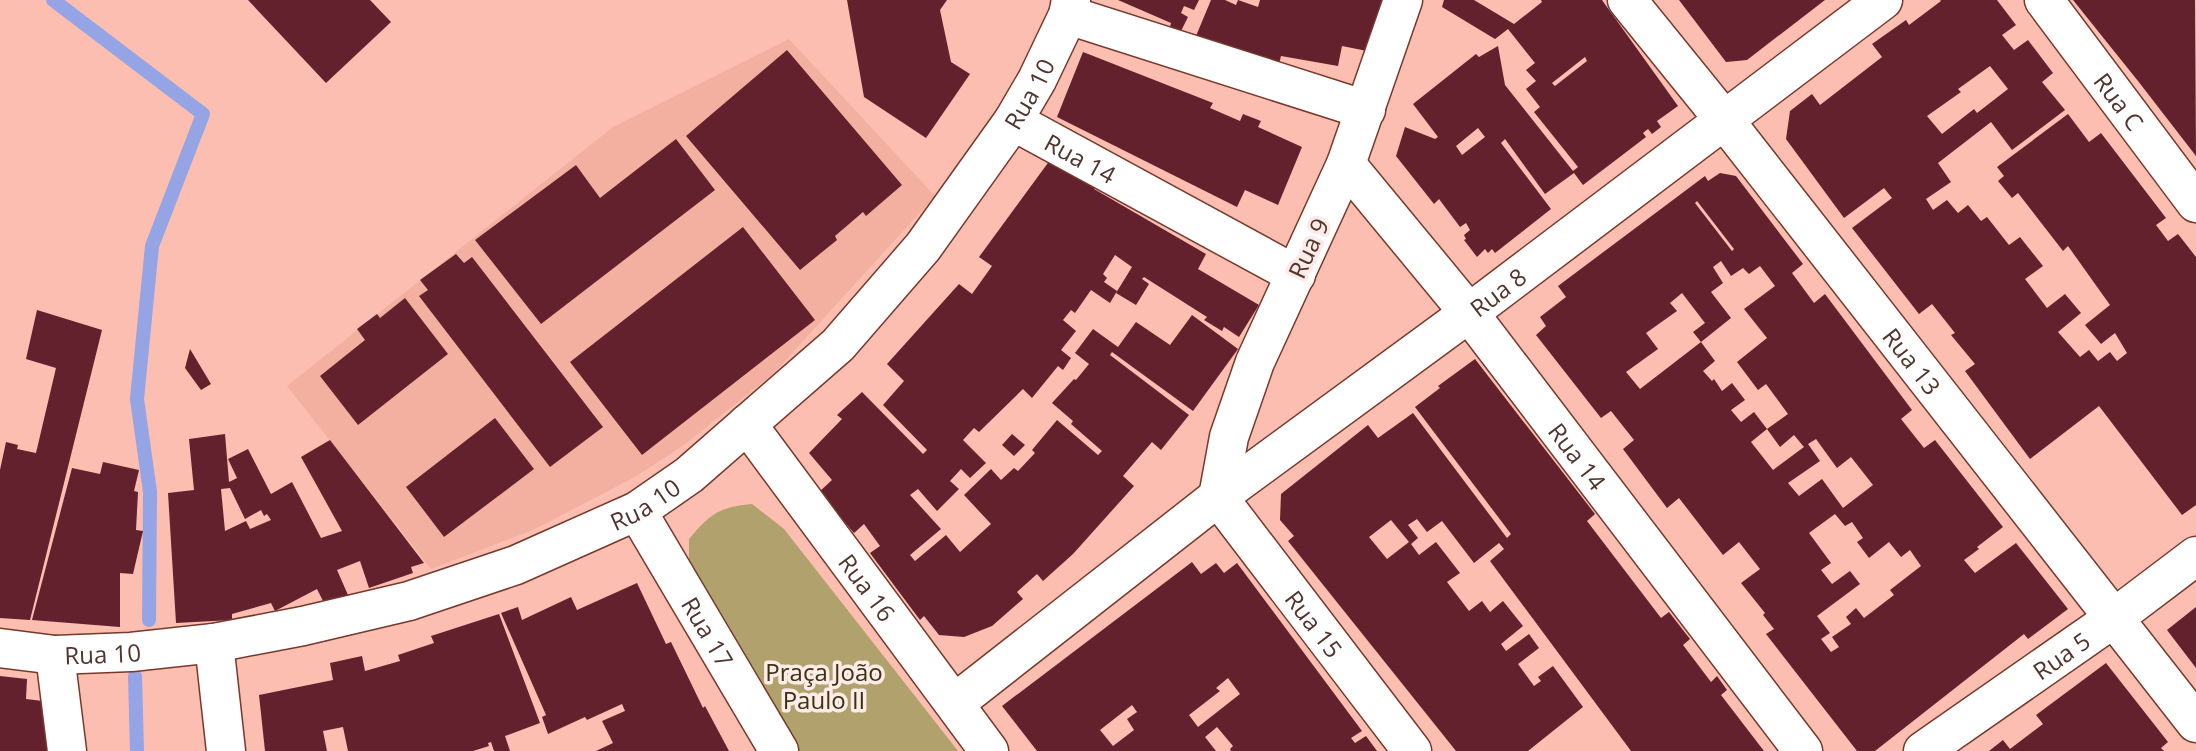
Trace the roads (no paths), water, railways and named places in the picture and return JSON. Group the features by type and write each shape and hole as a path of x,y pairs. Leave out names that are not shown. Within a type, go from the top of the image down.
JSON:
{"street":[{"name":"Rua 9","path":"1218,497 1229,437 1255,362 1346,164 1403,0"},
{"name":"Rua 13","path":"1627,0 2196,723"},
{"name":"Rua 8","path":"955,703 1218,497 1469,313 1882,0"},
{"name":"Rua C","path":"2043,0 2196,203"},
{"path":"1069,7 1366,110"},
{"name":"Rua 10","path":"0,648 55,655 131,652 214,643 303,626 409,601 516,565 637,512 689,475 838,345 923,247 1013,121 1037,79 1069,7"},
{"name":"Rua 14","path":"1013,121 1296,275"},
{"name":"Rua 14","path":"1346,164 1469,313 1803,751"},
{"name":"Rua 16","path":"747,424 989,751"},
{"name":"Rua 15","path":"1218,497 1412,751"},
{"name":"Rua 17","path":"637,512 779,751"},
{"name":"Rua 5","path":"1923,751 2114,618 2196,556"},
{"path":"214,643 226,751"},
{"path":"55,655 67,751"}],"waterway":[{"path":"53,0 203,114 152,246 137,399 150,492 149,620"},
{"path":"135,676 137,751"}],"park label":[{"name":"Praça João Paulo II","path":"824,685"}]}
